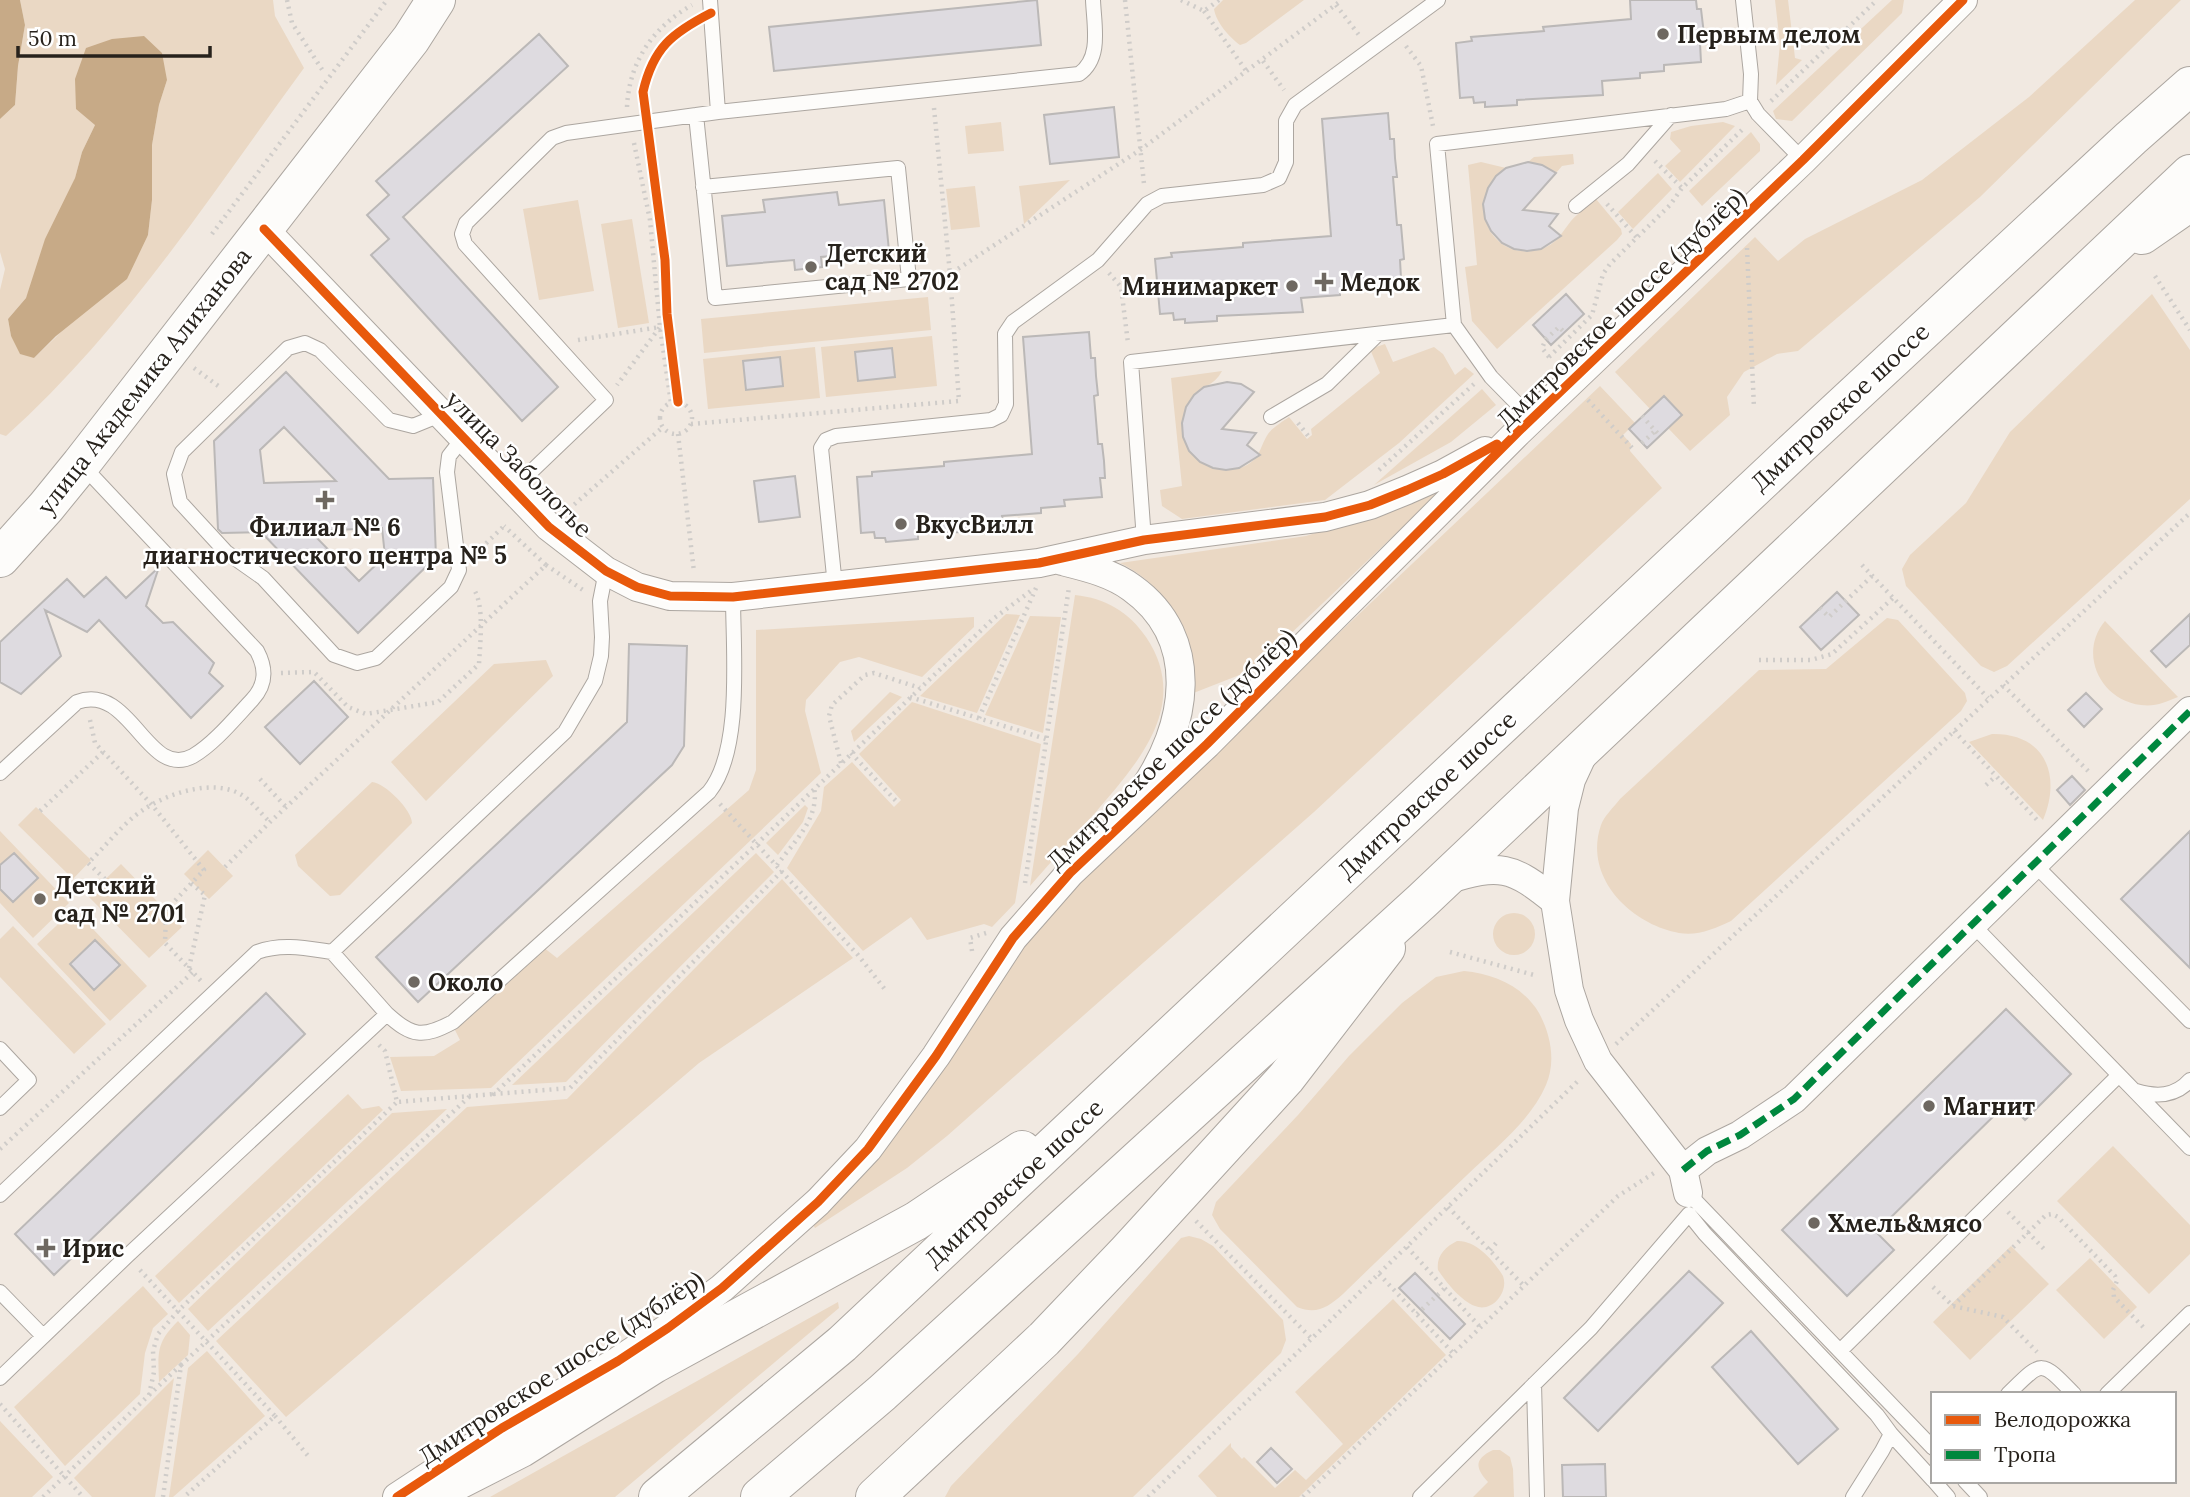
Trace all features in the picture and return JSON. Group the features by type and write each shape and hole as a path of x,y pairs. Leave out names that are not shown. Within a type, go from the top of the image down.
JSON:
{"main road":[{"name":"улица Академика Алиханова","path":"0,558 82,464 411,39 436,0"},
{"path":"2131,138 2190,70"},
{"name":"Дмитровское шоссе","path":"658,1497 842,1344 1737,503 2190,86"},
{"path":"760,1497 882,1393 1433,890 2190,174"},
{"path":"2089,272 2190,202"},
{"path":"876,1497 1044,1339 1127,1252 1286,1078 1433,890"},
{"name":"Дмитровское шоссе (дублёр)","path":"425,1497 521,1448 654,1364 916,1221 1057,1125 1143,1062"}],"street":[{"name":"Дмитровское шоссе (дублёр)","path":"397,1497 502,1428 648,1341 722,1288 818,1202 868,1149 936,1056 1013,938 1070,873 1217,734 1525,425 1803,160 1963,0"},
{"name":"улица Заболотье","path":"264,229 549,527 606,571 637,587 670,596 733,597 835,586 1045,570 1144,540 1325,517 1370,505 1443,474 1525,425"},
{"path":"1045,570 1111,576 1132,587 1153,606 1164,623 1178,660 1181,702 1170,745 1150,781 1114,832"},
{"path":"1588,744 1571,780 1564,808 1555,901 1569,990 1598,1061 1687,1192 1707,1151 1749,1130 1794,1099 2190,711"},
{"path":"1433,890 1480,871 1502,869 1527,878 1555,901"}],"lane":[{"path":"710,0 718,112"},
{"path":"513,489 606,400 465,244 462,234 466,223 552,138 566,132 718,112 1079,75 1088,68 1093,59 1093,0"},
{"path":"835,586 821,448 826,440 836,436 991,420 1001,415 1006,404 1005,334 1013,322 1098,260 1147,204 1162,196 1263,184 1279,178 1286,162 1286,121 1295,105 1438,0"},
{"path":"1743,0 1754,108 1803,160"},
{"path":"1525,425 1454,325 1437,144 1671,115 1754,108"},
{"path":"696,115 703,187 715,298 909,279 898,168 703,187"},
{"path":"1576,206 1628,164 1671,115"},
{"path":"1144,540 1131,362 1454,325"},
{"path":"1271,417 1327,384 1378,334"},
{"path":"440,415 413,426 389,421 320,350 305,343 288,348 182,452 174,474 180,502 226,552 263,578 334,655 357,663 376,658 451,587 459,570 447,472 449,456 463,438"},
{"path":"0,773 78,702 91,697 106,700 165,757 179,760 192,757 256,696 265,674 264,664 257,650 82,464"},
{"path":"332,952 565,732 595,681 601,656 600,601 606,571"},
{"path":"0,1195 257,952 271,947 287,946 332,952 401,1027 418,1033 432,1033 453,1022 709,792 722,772 730,746 733,597"},
{"path":"2034,864 2187,1013"},
{"path":"1973,925 2190,1148"},
{"path":"0,1378 127,1255 387,1014"},
{"path":"0,1049 29,1080 0,1108"},
{"path":"1840,1351 2119,1075"},
{"path":"2134,1091 2154,1096 2172,1093 2190,1080"},
{"path":"1687,1192 1931,1446"},
{"path":"1420,1497 1591,1328 1687,1192"},
{"path":"1687,1192 1715,1244 1877,1415 1931,1479"},
{"path":"0,1292 42,1335"},
{"path":"2109,1392 2190,1313"},
{"path":"2010,1392 2033,1370 2042,1367 2051,1370 2072,1392"},
{"path":"1534,1384 1537,1497"},
{"path":"1853,1497 1891,1434"},
{"path":"1935,1483 1948,1497"},
{"path":"1967,1483 1980,1497"}],"path":[{"path":"287,0 292,23 323,71"},
{"path":"212,234 387,0"},
{"path":"674,403 660,327 650,220 627,106 628,86 645,46 660,28 677,13 702,0"},
{"path":"1125,0 1147,204"},
{"path":"1181,0 1203,11 1247,72"},
{"path":"1203,11 1219,0"},
{"path":"950,274 1140,150 1342,0"},
{"path":"1564,332 1559,327 1542,344 1549,357 1592,315 1603,274 1610,264 1670,205 1754,108 1877,0"},
{"path":"1336,5 1371,51"},
{"path":"1396,33 1421,66 1437,144"},
{"path":"1262,60 1295,105"},
{"path":"691,424 959,401 932,91"},
{"path":"1642,148 1682,188"},
{"path":"1595,190 1637,238"},
{"path":"657,205 663,246"},
{"path":"1746,214 1754,408"},
{"path":"1098,260 1121,287 1131,362"},
{"path":"666,274 674,403"},
{"path":"2155,276 2190,330"},
{"path":"557,344 660,327"},
{"path":"606,400 660,327"},
{"path":"170,350 235,400"},
{"path":"1376,474 1487,372"},
{"path":"1583,394 1634,450"},
{"path":"674,403 689,408 692,413 691,424 678,434 663,427 661,413 674,403"},
{"path":"1642,416 1660,436"},
{"path":"549,527 663,427"},
{"path":"1642,443 1655,430"},
{"path":"678,434 697,597"},
{"path":"1148,1497 1598,1061 2190,513"},
{"path":"504,526 546,565 600,601"},
{"path":"225,867 546,565"},
{"path":"1862,565 1988,698"},
{"path":"494,1094 1045,570"},
{"path":"979,718 1045,570"},
{"path":"1820,608 1829,617 1872,576"},
{"path":"1024,887 1069,583 1080,586"},
{"path":"1759,660 1811,660 1832,654 1893,598"},
{"path":"841,763 829,716 832,705 865,675 874,673 920,688"},
{"path":"2003,685 2107,791"},
{"path":"910,697 1046,739"},
{"path":"86,698 95,743 152,805 204,870 166,910 165,943 214,995"},
{"path":"1954,730 2057,841"},
{"path":"40,811 103,752"},
{"path":"851,753 898,803"},
{"path":"1986,785 1996,776"},
{"path":"260,779 286,807"},
{"path":"777,865 809,820 816,797 814,788"},
{"path":"105,879 88,863 142,810 184,792 224,789 242,795 270,822"},
{"path":"709,792 858,955 887,992"},
{"path":"149,1395 154,1372 153,1351 158,1334 178,1311 397,1102 570,1088 782,871"},
{"path":"0,1149 191,970 205,895 191,883"},
{"path":"974,961 970,938 990,931"},
{"path":"1450,952 1534,975"},
{"path":"367,1032 385,1051 397,1102"},
{"path":"43,1497 470,1096"},
{"path":"1303,1497 1618,1196 1654,1173"},
{"path":"1995,1199 2046,1251"},
{"path":"1448,1207 1524,1286"},
{"path":"1953,1306 2046,1215 2052,1214 2115,1276 2117,1280 2113,1290 2114,1297 2158,1343"},
{"path":"1194,1219 1311,1338"},
{"path":"1490,1250 1497,1242"},
{"path":"1407,1247 1480,1327"},
{"path":"127,1255 275,1416 309,1457"},
{"path":"1379,1274 1453,1353"},
{"path":"1920,1274 1953,1306 2003,1317 2038,1352 2042,1367"},
{"path":"1417,1314 1445,1288"},
{"path":"163,1497 181,1365"},
{"path":"0,1404 83,1497"},
{"path":"184,1497 275,1416"}],"shaded area":[{"path":"0,0 20,0 25,25 15,105 0,119"},
{"path":"20,0 273,0 275,16 304,68 128,306 49,395 6,436 0,434 0,290 5,269 0,252 0,119 15,105 25,25","holes":["167,80 159,105 152,145 152,200 148,235 34,358 11,336 8,319 26,298 95,125"]},
{"path":"1223,0 1304,0 1240,45 1224,29 1215,14 1214,9"},
{"path":"1775,0 1788,0 1795,58 1802,60 1776,85 1780,44"},
{"path":"1892,0 1904,0 1902,13 1792,121 1776,119 1773,111"},
{"path":"2135,0 2181,0 1980,197 1798,351 1777,354 1744,372 1727,397 1730,415 1690,451 1668,428 1682,415 1664,396 1650,409 1615,372 1755,237 1778,261 1805,239 1922,180 2029,97"},
{"path":"144,36 162,53 167,80 159,105 152,145 152,200 148,235 127,279 56,336 34,358 20,354 11,336 8,319 26,298 45,239 75,178 82,152 95,125 76,109 75,79 86,48 112,39"},
{"path":"1001,122 1004,151 968,154 965,126"},
{"path":"1723,122 1735,126 1680,182 1665,166 1681,151 1670,139 1671,132 1691,126"},
{"path":"1751,132 1760,144 1760,151 1702,206 1689,191"},
{"path":"1573,154 1574,164 1562,166 1556,173 1528,162 1534,157"},
{"path":"1481,162 1506,168 1493,182 1486,198 1484,213 1488,227 1497,239 1509,248 1524,251 1546,247 1596,199 1621,229 1622,234 1497,349 1472,321 1465,267 1477,265 1468,165"},
{"path":"1658,173 1672,189 1633,229 1618,212"},
{"path":"1070,180 1024,224 1019,186"},
{"path":"975,186 980,227 951,230 946,189"},
{"path":"578,200 594,291 539,300 523,209"},
{"path":"632,219 649,323 618,328 601,224"},
{"path":"2152,294 2190,350 2190,499 2007,666 1994,672 1981,666 1906,586 1902,569 1910,555 1966,503 2010,432"},
{"path":"928,297 931,330 704,353 701,319"},
{"path":"932,336 937,386 826,397 821,347"},
{"path":"1385,344 1393,362 1434,347 1443,354 1455,375 1465,367 1474,374 1399,443 1325,500 1182,519 1162,506 1160,490 1182,486 1171,378 1222,371 1216,380 1198,391 1190,400 1182,426 1185,438 1200,461 1216,469 1231,470 1252,462 1265,438 1289,417 1307,439 1312,435 1311,429 1380,373 1370,349"},
{"path":"815,347 820,398 708,409 703,359"},
{"path":"1600,386 1635,423 1623,435 1631,444 1630,451 1662,488 1314,812 947,1136 907,1168 815,1228 812,1223 1020,946 1069,891 1212,758 1319,652"},
{"path":"1482,389 1496,405 1451,442 1374,485"},
{"path":"1451,481 1260,663 1242,674 1191,694 1188,645 1179,620 1153,586 1120,563 1306,536 1384,511"},
{"path":"1075,595 1096,599 1115,608 1132,620 1146,637 1159,662 1163,686 1161,710 1153,732 1127,775 1030,886"},
{"path":"1006,614 1020,615 977,713 920,696"},
{"path":"1030,616 1061,617 1043,733 985,715"},
{"path":"974,617 974,627 922,677 859,657 840,662 806,700 805,711 821,773 491,1088 401,1091 390,1057 434,1056 460,1040 454,1028 543,947 557,958 749,790 756,770 756,630"},
{"path":"1887,618 1898,620 1965,693 1967,701 1961,711 1731,921 1699,933 1686,934 1661,928 1628,909 1605,880 1599,863 1597,844 1602,822 1620,799 1759,670 1826,669"},
{"path":"2105,621 2178,697 2156,705 2141,705 2114,694 2104,685 2094,660 2093,647"},
{"path":"546,660 553,676 426,801 391,762 494,664"},
{"path":"890,692 902,697 854,742 851,731"},
{"path":"912,702 1041,744 1015,903 992,927 984,924 927,940 911,917 863,951 787,868 821,811 824,787 852,762 894,807 901,800 859,754"},
{"path":"1992,734 2025,741 2036,749 2044,760 2050,787 2043,820 1969,742"},
{"path":"372,782 384,787 397,798 408,811 412,823 340,895 330,896 298,866 295,855"},
{"path":"805,805 808,808 803,822 778,855 766,843"},
{"path":"36,807 91,860 73,879 18,825"},
{"path":"0,831 69,903 33,938 0,903"},
{"path":"208,850 233,876 209,899 184,874"},
{"path":"756,853 774,872 566,1082 512,1085"},
{"path":"121,864 182,927 149,958 88,896"},
{"path":"782,879 853,958 699,1063 286,1417 216,1341 467,1107 567,1099"},
{"path":"74,909 147,986 110,1021 37,944"},
{"path":"1514,913 1529,919 1535,934 1529,949 1514,955 1499,949 1493,934 1499,919"},
{"path":"13,926 106,1024 74,1054 0,977 0,939"},
{"path":"1464,971 1497,978 1507,983 1525,995 1539,1013 1551,1049 1551,1067 1546,1085 1521,1123 1343,1294 1332,1303 1316,1310 1297,1307 1220,1229 1212,1215 1216,1202 1349,1056 1402,1003 1436,977"},
{"path":"348,1094 362,1109 379,1106 383,1110 179,1303 155,1276"},
{"path":"447,1109 208,1331 188,1309 392,1113"},
{"path":"2113,1146 2190,1225 2190,1254 2149,1294 2057,1201"},
{"path":"1189,1236 1213,1246 1283,1320 1286,1340 1281,1353 1133,1497 945,1497 951,1486 1078,1354 1181,1238"},
{"path":"1457,1241 1478,1248 1490,1258 1503,1276 1504,1288 1493,1304 1481,1307 1470,1304 1454,1291 1438,1270 1438,1260 1442,1252"},
{"path":"2011,1246 2049,1284 1970,1360 1933,1322"},
{"path":"2090,1258 2137,1307 2104,1339 2056,1290"},
{"path":"143,1286 168,1314 153,1328 145,1353 140,1394 65,1466 14,1407"},
{"path":"1393,1299 1446,1355 1299,1497 1217,1497 1198,1476 1231,1443 1231,1447 1242,1459 1244,1457 1275,1488 1295,1470 1306,1480 1343,1444 1295,1392"},
{"path":"838,1302 839,1308 615,1497 490,1497"},
{"path":"178,1321 190,1335 188,1355 159,1382 158,1363 162,1342"},
{"path":"207,1351 265,1416 173,1497 169,1497 188,1368"},
{"path":"174,1378 155,1497 92,1497 74,1478"},
{"path":"0,1421 53,1477 32,1497 0,1497"},
{"path":"1493,1450 1500,1450 1510,1457 1514,1497 1473,1497 1488,1482 1478,1464 1482,1457"}],"building":[{"path":"1037,0 1041,45 774,71 769,27"},
{"path":"1630,0 1696,0 1697,9 1701,9 1705,43 1700,43 1701,62 1664,65 1664,71 1640,73 1640,78 1602,81 1603,95 1517,100 1517,105 1485,107 1485,102 1474,103 1473,97 1460,98 1456,43 1472,41 1471,37 1544,31 1543,27 1631,19"},
{"path":"539,34 568,66 403,217 558,387 522,421 371,255 389,239 367,215 389,195 376,181"},
{"path":"1114,107 1119,157 1050,164 1044,115"},
{"path":"1388,113 1390,139 1394,139 1397,177 1393,177 1397,225 1401,225 1404,259 1400,260 1401,278 1363,281 1364,287 1340,289 1340,295 1301,298 1303,312 1217,316 1217,321 1185,323 1185,319 1174,320 1173,313 1160,314 1155,259 1172,257 1171,253 1243,247 1243,243 1331,236 1322,119"},
{"path":"1528,162 1542,165 1556,173 1523,210 1558,214 1549,226 1561,236 1541,249 1527,251 1502,243 1485,219 1483,204 1488,188 1496,176 1506,168"},
{"path":"837,192 839,205 884,200 889,251 821,257 822,267 795,270 794,260 727,266 722,216 765,212 763,200"},
{"path":"1566,294 1584,314 1551,345 1533,325"},
{"path":"1089,332 1091,358 1095,358 1098,395 1094,396 1098,444 1102,444 1104,461 1105,478 1100,478 1102,497 1064,500 1065,506 1041,508 1041,513 1002,516 1004,530 918,534 918,539 886,542 885,538 875,538 874,532 861,533 857,477 872,476 872,472 944,466 944,462 1032,454 1023,337"},
{"path":"892,348 895,377 858,381 855,352"},
{"path":"780,357 783,386 746,390 743,361"},
{"path":"286,372 389,479 433,478 436,557 358,633 261,532 222,533 218,529 214,441","holes":["284,427 336,481 264,483 260,450","382,528 385,556 359,581 310,531"]},
{"path":"1227,382 1241,384 1254,392 1222,429 1256,433 1247,445 1260,455 1239,468 1226,470 1200,462 1189,451 1183,437 1182,423 1186,407 1194,395 1204,387"},
{"path":"1664,396 1682,415 1647,448 1629,429"},
{"path":"795,476 800,517 759,522 754,481"},
{"path":"159,567 146,606 163,623 173,622 214,663 209,673 223,686 191,718 99,620 87,632 45,610 61,656 21,694 0,682 0,642 67,579 84,597 106,577 126,598"},
{"path":"1837,592 1859,615 1821,650 1800,627"},
{"path":"2190,614 2190,645 2166,667 2151,651"},
{"path":"629,644 687,646 684,746 672,765 418,1002 376,957 627,722"},
{"path":"314,681 348,717 300,764 265,727"},
{"path":"2086,693 2102,709 2084,727 2068,710"},
{"path":"2072,776 2085,790 2070,805 2057,790"},
{"path":"2190,831 2190,968 2121,899"},
{"path":"14,853 38,878 13,902 0,889 0,865"},
{"path":"95,940 120,965 94,990 70,964"},
{"path":"266,993 305,1034 54,1275 15,1234"},
{"path":"2006,1009 2071,1074 2025,1120 2008,1102 1876,1232 1894,1250 1847,1296 1782,1230"},
{"path":"1689,1271 1723,1303 1598,1431 1564,1398"},
{"path":"1415,1273 1465,1324 1450,1339 1399,1288"},
{"path":"1751,1331 1838,1429 1798,1464 1712,1367"},
{"path":"1271,1448 1292,1469 1277,1483 1257,1462"},
{"path":"1605,1464 1606,1497 1563,1497 1562,1465"}],"marked path":[{"path":"1683,1170 1707,1151 1740,1135 1794,1099 2190,711"}],"cycle path":[{"path":"397,1497 502,1428 618,1361 668,1328 722,1288 818,1202 868,1149 936,1056 1013,938 1070,873 1207,744 1518,432 1803,160 1963,0"},
{"path":"678,402 667,314 665,260 643,92 652,64 666,43 711,13"},
{"path":"264,229 549,527 606,571 637,587 670,596 733,597 1039,563 1144,540 1325,517 1370,505 1407,490 1443,474 1497,444"}],"place":[{"name":"Первым делом","path":"1663,34"},
{"name":"Детский сад № 2702","path":"811,267"},
{"name":"Медок","path":"1324,282"},
{"name":"Минимаркет","path":"1292,286"},
{"name":"Филиал № 6 диагностического центра № 5","path":"325,500"},
{"name":"ВкусВилл","path":"901,524"},
{"name":"Детский сад № 2701","path":"40,899"},
{"name":"Около","path":"414,982"},
{"name":"Магнит","path":"1929,1106"},
{"name":"Хмель&мясо","path":"1814,1223"},
{"name":"Ирис","path":"46,1248"}]}
